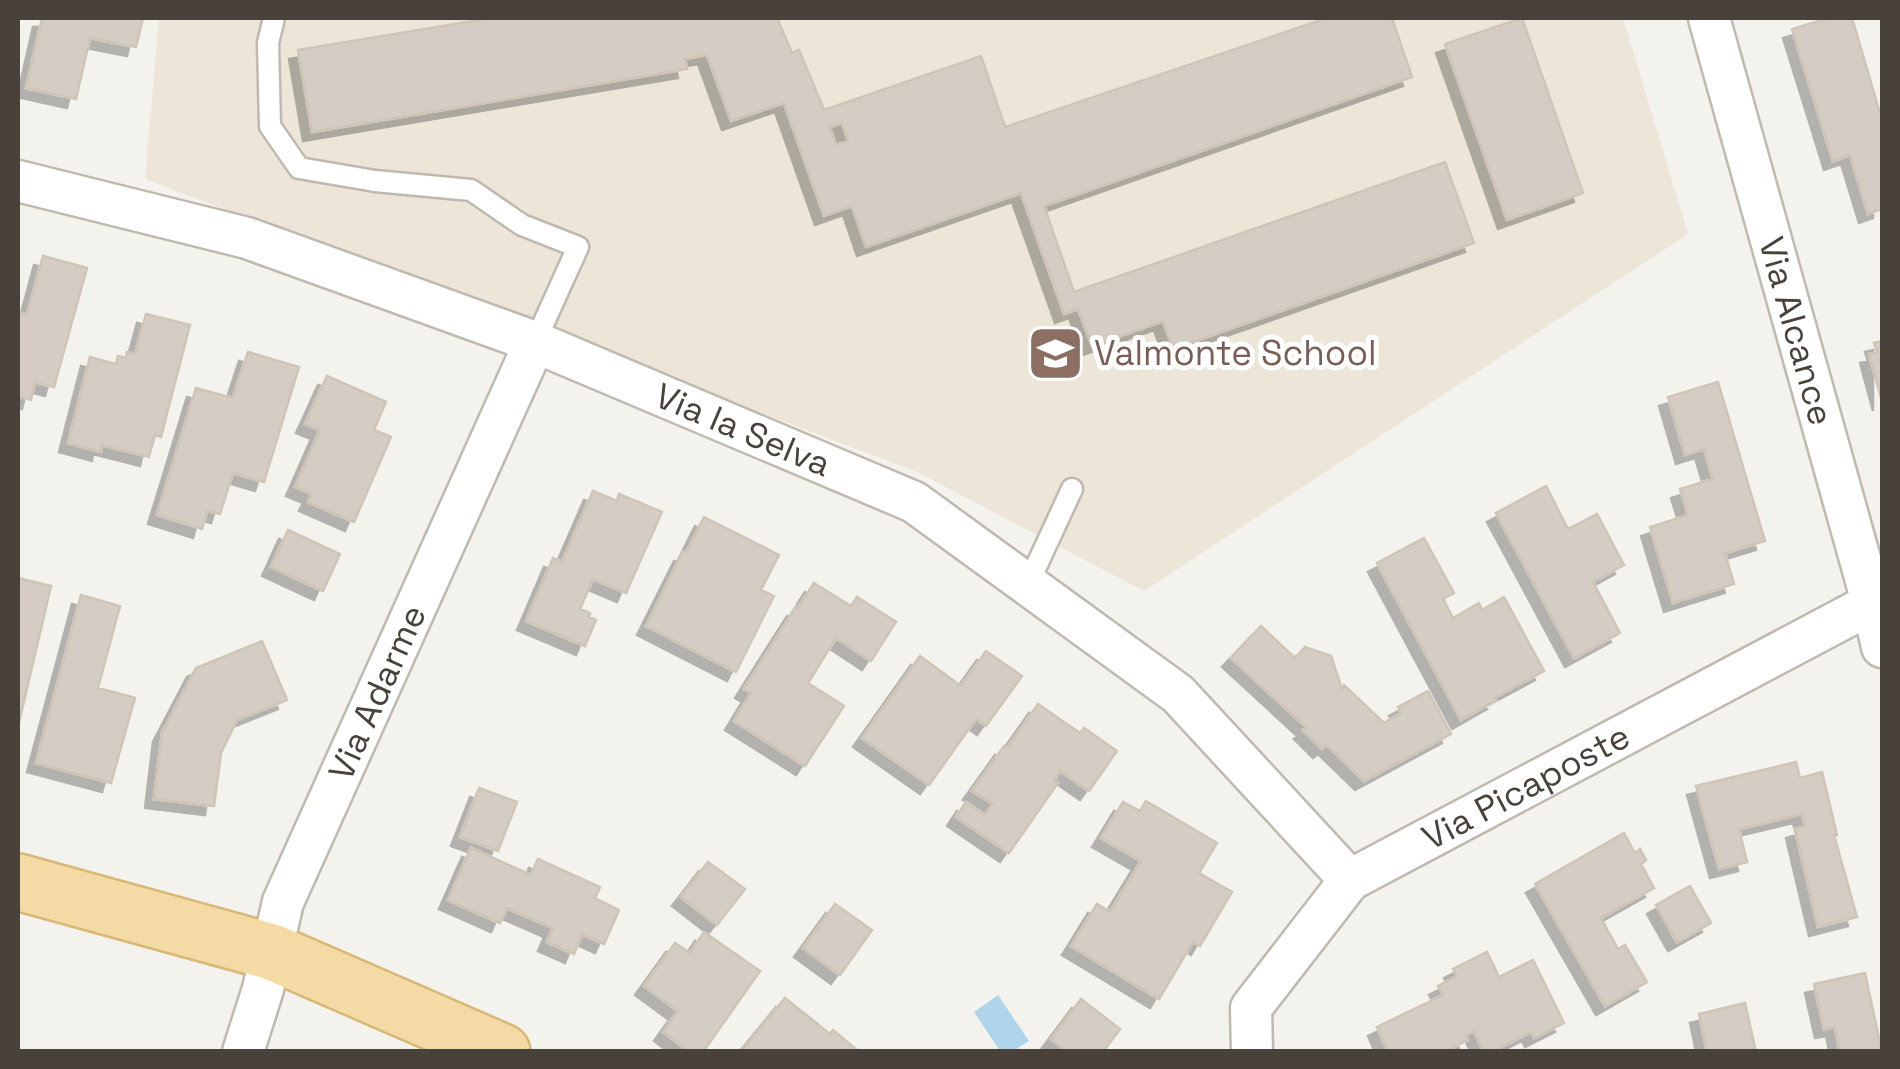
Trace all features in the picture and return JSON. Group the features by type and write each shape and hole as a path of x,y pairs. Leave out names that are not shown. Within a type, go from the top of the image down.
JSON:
{"main road":[{"path":"18,882 272,952 502,1052"}],"street":[{"name":"Via Alcance","path":"1710,18 1877,600 1882,647"},
{"name":"Via la Selva","path":"18,181 247,238 535,342 914,502 1178,694 1350,880"},
{"name":"Via Adarme","path":"243,1052 264,989 283,902 535,342"},
{"name":"Via Picaposte","path":"1252,1052 1252,1008 1350,880 1877,600"}],"lane":[{"path":"274,18 268,43 270,126 299,168 376,182 471,190 522,225 578,247 535,342"},
{"path":"1028,584 1072,488"}],"shaded area":[{"name":"Valmonte School","path":"159,18 1623,18 1688,234 1144,591 917,472 145,179"}],"water":[{"path":"998,995 1029,1041 1013,1051 1000,1051 974,1012"}],"building":[{"path":"42,18 143,18 136,47 90,38 76,99 26,88"},
{"path":"491,18 777,18 792,53 799,50 824,110 981,56 1005,127 1327,18 1392,18 1412,77 1044,206 1074,292 1445,162 1474,243 1173,349 1163,321 1092,346 1078,309 1064,314 1021,193 866,247 852,206 824,216 784,103 731,121 707,55 685,59 687,69 312,132 298,50","holes":["842,123 848,141 836,145 830,127"]},
{"path":"1522,18 1583,193 1507,220 1445,44"},
{"path":"1829,18 1852,18 1882,112 1882,209 1868,214 1850,155 1833,161 1792,29"},
{"path":"43,256 87,268 54,387 35,382 31,400 18,396 18,312 27,315"},
{"path":"146,314 190,325 161,437 154,435 149,457 102,445 101,452 68,443 90,357 116,364 118,356 135,354"},
{"path":"1882,341 1882,402 1869,354 1877,352 1874,343"},
{"path":"248,352 299,367 264,482 233,473 220,514 207,511 202,529 157,515 196,388 233,398"},
{"path":"327,376 386,402 374,430 391,437 354,522 308,502 312,494 295,487 320,430 305,424"},
{"path":"1718,382 1765,541 1725,553 1734,584 1673,603 1650,527 1688,515 1680,489 1713,479 1704,449 1685,455 1668,397"},
{"path":"1546,486 1568,529 1597,514 1624,565 1593,582 1620,633 1574,658 1496,513"},
{"path":"593,491 617,501 619,494 662,512 626,593 593,579 580,609 596,620 585,646 526,621 553,558 562,562"},
{"path":"704,517 779,555 761,590 774,596 736,672 646,626"},
{"path":"288,530 340,554 323,591 271,567"},
{"path":"1424,538 1454,593 1443,599 1453,618 1479,603 1482,610 1504,597 1544,671 1461,720 1377,563"},
{"path":"18,578 51,586 18,727"},
{"path":"814,583 851,606 857,597 896,622 871,661 836,638 808,683 844,706 805,766 734,721 751,693 744,689"},
{"path":"81,595 120,606 98,688 135,698 111,783 36,763"},
{"path":"1261,626 1295,658 1305,647 1331,656 1342,689 1344,685 1384,723 1401,713 1398,707 1428,691 1451,734 1364,781 1327,745 1322,749 1303,730 1306,727 1231,658"},
{"path":"262,641 287,700 237,720 221,753 214,806 154,799 162,733 196,668"},
{"path":"986,651 1022,676 986,726 976,719 929,785 862,738 920,656 961,686"},
{"path":"1038,704 1080,733 1084,728 1117,751 1089,791 1060,771 1054,781 1058,783 1009,853 956,817 966,802 985,815 993,804 972,791"},
{"path":"1796,762 1800,778 1822,772 1834,835 1857,917 1818,927 1795,829 1805,826 1802,814 1739,829 1747,862 1719,869 1696,786"},
{"path":"479,788 517,802 498,851 460,837"},
{"path":"1146,801 1217,843 1199,873 1232,892 1200,946 1193,942 1159,999 1071,946 1097,904 1110,912 1141,861 1101,838 1123,802 1140,811"},
{"path":"1624,833 1635,853 1640,849 1646,860 1641,864 1654,888 1601,918 1618,949 1625,945 1647,982 1605,1006 1535,884"},
{"path":"471,848 531,875 538,859 600,887 595,898 619,910 604,944 582,934 574,954 547,942 553,928 507,908 500,923 448,900"},
{"path":"708,862 745,889 717,925 681,897"},
{"path":"1690,886 1711,923 1677,942 1656,905"},
{"path":"835,904 872,930 840,975 803,948"},
{"path":"704,932 760,971 703,1052 690,1052 663,1032 678,1011 644,986 675,943 690,953"},
{"path":"1487,952 1499,977 1533,960 1564,1023 1534,1038 1531,1032 1491,1052 1484,1052 1474,1031 1466,1035 1468,1040 1444,1052 1388,1052 1377,1027 1443,995 1438,986 1457,976 1453,969"},
{"path":"1865,973 1882,1052 1840,1052 1835,1027 1824,1029 1814,984"},
{"path":"785,998 830,1034 833,1030 857,1050 741,1052"},
{"path":"1081,999 1120,1029 1103,1052 1068,1052 1051,1039"},
{"path":"1745,1003 1756,1052 1707,1052 1699,1014"}],"place":[{"name":"Valmonte School","path":"1055,353"}]}
